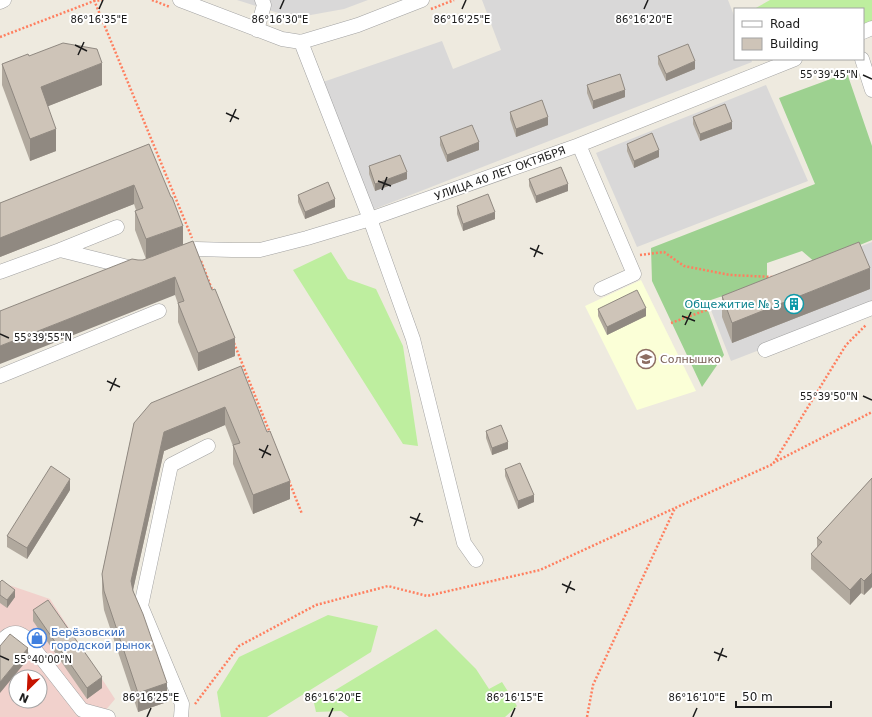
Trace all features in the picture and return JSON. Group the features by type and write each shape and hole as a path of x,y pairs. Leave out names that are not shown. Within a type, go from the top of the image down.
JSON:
{"street":[{"path":"0,2 4,0"},
{"path":"180,0 282,40 301,42 358,25 422,0"},
{"path":"257,30 264,5 262,0"},
{"path":"301,42 370,219 413,340 464,543 476,560"},
{"name":"УЛИЦА 40 ЛЕТ ОКТЯБРЯ","path":"196,248 260,250 370,219 578,145 792,60"},
{"path":"862,60 872,90"},
{"path":"578,145 634,274 601,289"},
{"path":"0,272 116,227"},
{"path":"168,259 196,248"},
{"path":"60,250 140,270 147,267"},
{"path":"765,350 872,308"},
{"path":"0,376 159,311"},
{"path":"181,717 182,704 141,606 171,465 208,446"},
{"path":"0,643 5,636 13,633 25,637 82,710 108,717"}],"path":[{"path":"0,36 94,1 103,0"},
{"path":"94,1 214,293"},
{"path":"636,256 664,252 684,266 730,275 778,277"},
{"path":"671,323 729,302"},
{"path":"773,464 846,345 867,324"},
{"path":"231,337 272,440"},
{"path":"194,705 239,646 316,605 388,586 427,596 540,570 773,464 872,412"},
{"path":"287,477 302,514"},
{"path":"587,717 593,685 675,508"}],"shaded area":[{"path":"237,0 368,0 344,9 294,18"},
{"path":"482,0 728,0 734,15 734,60 751,60 752,62 372,210 323,82 442,41 453,69 501,50"},
{"path":"766,85 808,181 637,247 596,153"},
{"path":"872,242 872,306 731,361 709,305"},
{"name":"Солнышко","path":"641,280 696,391 637,410 585,306"},
{"name":"Берёзовский городской рынок","path":"0,582 50,599 115,699 100,717 0,717"}],"green space":[{"path":"770,0 872,0 872,21 864,25 864,8 756,8"},
{"path":"847,73 872,146 872,240 816,263 802,251 767,263 767,281 705,302 724,355 702,387 652,281 651,248 815,184 779,98"},
{"path":"331,252 348,279 376,289 403,346 418,446 403,444 293,270"},
{"path":"328,615 378,626 371,652 267,717 221,717 217,692 239,657"},
{"path":"436,629 476,669 489,689 502,682 517,706 505,717 349,717 341,711 316,712 314,703"}],"building":[{"path":"63,43 97,49 102,63 41,87 56,129 30,139 2,64 28,54 29,56"},
{"path":"688,44 695,61 666,74 658,56"},
{"path":"620,74 625,90 593,101 587,85"},
{"path":"542,100 548,117 516,129 510,112"},
{"path":"725,104 732,122 700,134 693,117"},
{"path":"472,125 479,142 447,155 440,137"},
{"path":"652,133 659,150 634,161 627,144"},
{"path":"149,144 183,226 146,239 135,211 143,208 134,185 0,238 0,203"},
{"path":"400,155 407,172 375,184 369,166"},
{"path":"561,167 568,184 536,196 529,179"},
{"path":"328,182 335,199 305,212 298,195"},
{"path":"488,194 495,212 463,224 457,206"},
{"path":"193,241 212,290 215,289 235,338 198,353 178,303 184,301 175,277 0,346 0,311 132,259 143,260"},
{"path":"859,242 870,268 732,323 722,296"},
{"path":"637,290 646,308 607,327 598,309"},
{"path":"241,366 267,432 270,431 290,481 253,495 233,445 240,443 225,407 164,432 131,581 133,591 143,614 167,683 138,693 104,591 102,574 134,423 151,403"},
{"path":"501,425 508,442 492,448 486,431"},
{"path":"520,463 534,495 518,501 505,469"},
{"path":"51,466 70,479 27,548 7,536"},
{"path":"872,478 872,573 864,581 861,578 850,590 811,554 822,542 817,538"},
{"path":"2,580 15,590 7,600 0,595 0,582"},
{"path":"48,600 102,677 87,688 33,610"},
{"path":"10,634 28,648 11,669 8,669 8,672 0,682 0,646"}],"place":[{"name":"Общежитие № 3","path":"794,304"},
{"name":"Солнышко","path":"646,359"},
{"name":"Берёзовский городской рынок","path":"37,638"}]}
